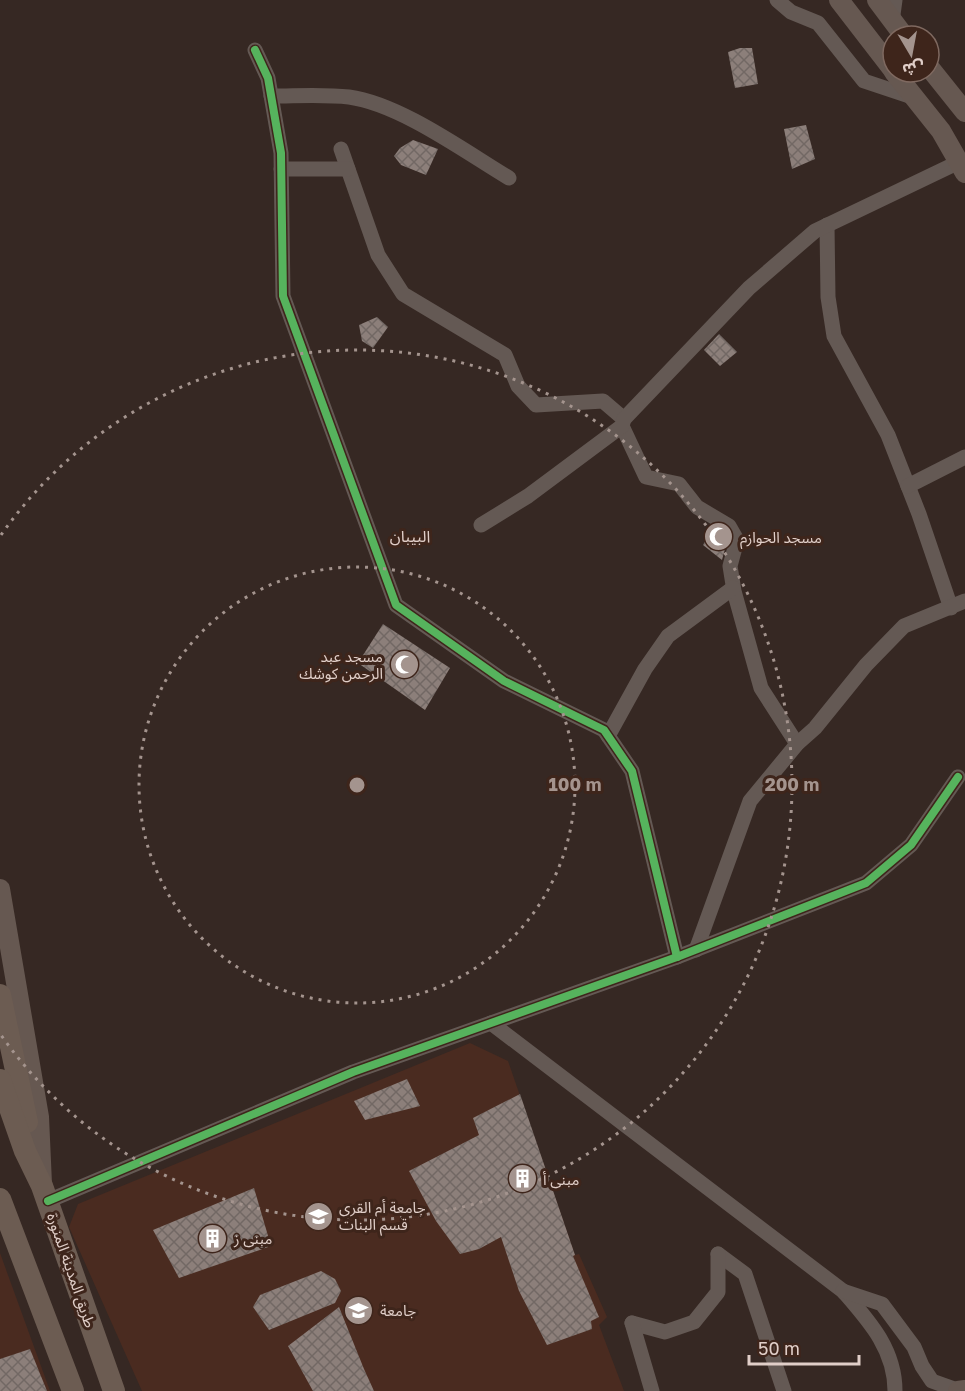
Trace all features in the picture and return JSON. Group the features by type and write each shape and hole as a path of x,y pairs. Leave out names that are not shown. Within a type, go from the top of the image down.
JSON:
{"highway":[{"path":"0,995 27,1121 25,1151"},
{"path":"0,1080 25,1151"},
{"path":"0,1113 5,1129 25,1151"},
{"name":"طريق المدينة المنورة","path":"25,1151 45,1194 114,1391"},
{"path":"0,1199 74,1391"}],"main road":[{"path":"839,0 881,54"},
{"path":"878,0 895,24"},
{"path":"872,42 881,38"},
{"path":"941,82 965,112"},
{"path":"904,84 941,131 962,168"},
{"path":"0,889 39,1117 45,1194"},
{"path":"959,1391 965,1390"}],"street":[{"path":"777,0 791,12 818,23 864,81 915,99"},
{"path":"895,0 897,24"},
{"path":"255,50 267,78 281,153 283,296 396,605 504,681 604,730 632,771 677,957"},
{"path":"271,96 349,97 375,103 425,128 509,178"},
{"path":"341,148 378,255 403,294 505,355 518,386 536,405 603,401 623,422 646,477 679,484 698,507 729,526 737,540 730,566 733,588 760,688 797,744"},
{"path":"481,525 528,496 623,422 749,288 815,231 962,168"},
{"path":"281,169 348,169"},
{"path":"696,950 750,801 797,744 815,728 866,665 904,626 958,604 888,435 834,336 828,297 827,225"},
{"path":"908,486 965,457"},
{"path":"608,736 645,669 668,636 733,588"},
{"path":"45,1194 353,1072 696,950 866,883 911,845 958,777"},
{"path":"491,1023 843,1291 883,1340 895,1379 895,1391"},
{"path":"652,1391 632,1323 665,1332 694,1322 718,1292 718,1254 745,1274 784,1391"},
{"path":"843,1291 882,1305 914,1347 922,1366 932,1381 959,1391"}],"shaded area":[{"name":"جامعة أم القرى قسم البنات","path":"470,1043 508,1061 575,1255 579,1254 607,1317 599,1325 624,1391 142,1391 69,1227 78,1204"},
{"path":"0,1253 50,1391 0,1391"}],"building":[{"path":"740,48 752,48 758,84 735,88 728,52"},
{"path":"806,125 815,159 792,169 784,129"},
{"path":"413,140 438,149 426,175 401,165 394,156 400,148"},
{"path":"377,317 388,327 373,348 362,341 359,325"},
{"path":"719,334 737,352 720,366 704,350"},
{"name":"مسجد الحوازم","path":"713,528 722,533 727,541 722,560 703,545"},
{"name":"مسجد عبد الرحمن كوشك","path":"383,624 450,668 425,710 358,663"},
{"path":"407,1079 420,1106 365,1120 354,1101"},
{"path":"520,1094 575,1255 573,1256 599,1317 591,1321 592,1329 547,1345 519,1291 501,1237 479,1249 460,1254 436,1221 409,1171 479,1135 473,1118"},
{"name":"مبنى ز","path":"254,1188 271,1246 179,1278 153,1230"},
{"path":"321,1271 335,1279 341,1291 335,1303 269,1330 253,1307 260,1295"},
{"path":"339,1307 374,1391 313,1391 288,1346"},
{"path":"30,1349 47,1391 0,1391 0,1359"}],"cycle path":[{"path":"255,50 268,78 281,153 283,296 396,605 504,681 604,730 632,771 677,957"},
{"path":"48,1201 353,1072 677,957 866,883 911,845 958,777"}],"place":[{"name":"مسجد الحوازم","path":"719,537"},
{"name":"مسجد عبد الرحمن كوشك","path":"404,665"},
{"name":"مبنى أ","path":"522,1179"},
{"name":"جامعة أم القرى قسم البنات","path":"318,1216"},
{"name":"مبنى ز","path":"213,1238"},
{"name":"جامعة","path":"359,1310"}],"district":[{"name":"البيبان","path":"410,536"}]}
